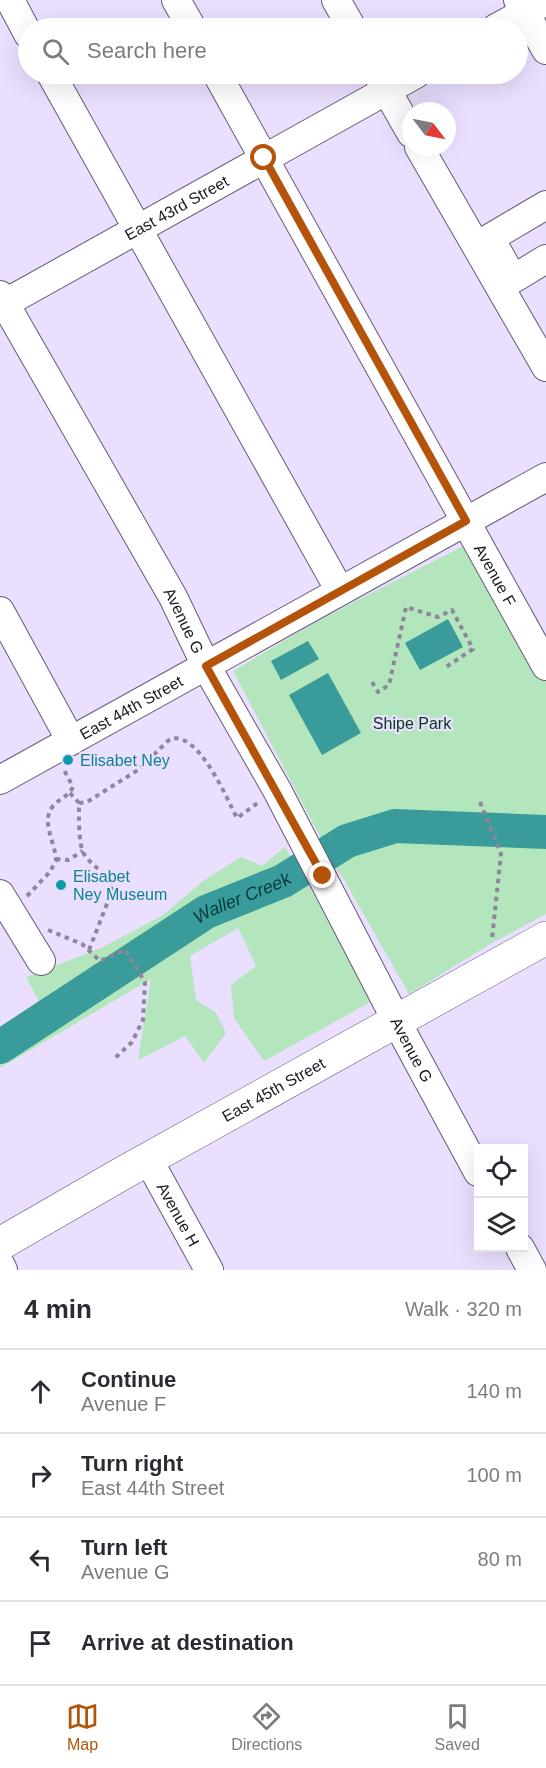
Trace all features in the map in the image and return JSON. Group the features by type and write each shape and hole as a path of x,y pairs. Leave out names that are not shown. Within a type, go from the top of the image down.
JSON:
{"main road":[{"name":"East 45th Street","path":"0,1244 546,938"}],"street":[{"path":"10,0 20,18"},
{"path":"176,0 186,18"},
{"path":"336,0 346,18"},
{"path":"510,18 530,4 546,50"},
{"path":"57,84 340,591"},
{"name":"Avenue F","path":"223,84 546,666"},
{"name":"East 43rd Street","path":"2,301 264,158 378,84"},
{"path":"382,84 402,118"},
{"path":"424,156 546,367"},
{"path":"546,205 490,238 513,279 546,259"},
{"name":"Avenue G","path":"2,301 173,597 206,666 277,790 474,1165"},
{"name":"East 44th Street","path":"0,780 65,752 206,666 546,477"},
{"path":"0,611 65,752"},
{"path":"14,907 41,961"},
{"name":"Avenue H","path":"148,1159 209,1270"},
{"path":"521,1252 532,1270"},
{"path":"0,1264 3,1270"}],"path":[{"path":"372,682 378,692 389,685 406,607 438,617 452,610 473,649 446,667"},
{"path":"79,803 87,802 138,771 170,739 177,737 188,741 205,760 237,818 277,790"},
{"path":"65,752 73,787 70,793 53,806 47,819 56,859 49,873 14,907 82,944 100,961 125,950 145,982 143,1020 132,1042 114,1060"},
{"path":"70,793 79,803"},
{"path":"480,802 501,854 492,943"},
{"path":"79,803 77,812 82,851 106,877 112,891 89,950"},
{"path":"56,859 69,860 82,851"}],"green space":[{"name":"Shipe Park","path":"469,543 546,681 546,914 492,943 409,994 327,850 233,671 321,619"},
{"path":"285,847 376,999 264,1061 234,1018 231,985 256,966 238,928 190,956 196,1000 216,1013 226,1033 204,1063 185,1036 138,1060 151,979 0,1068 0,1030 40,1004 26,977 101,948 163,915 203,881 241,857 262,866"}],"shaded area":[{"path":"448,619 463,647 420,670 405,643"},
{"path":"308,641 319,659 281,680 271,661"},
{"path":"328,673 361,733 322,755 289,695"}],"waterway":[{"name":"Waller Creek","path":"0,1047 206,912 283,881 347,841 395,826 546,832"}],"place":[{"name":"Elisabet Ney","path":"68,760"},
{"name":"Elisabet Ney Museum","path":"61,885"}],"route":[{"path":"264,158 466,521 206,666 323,876"}]}
